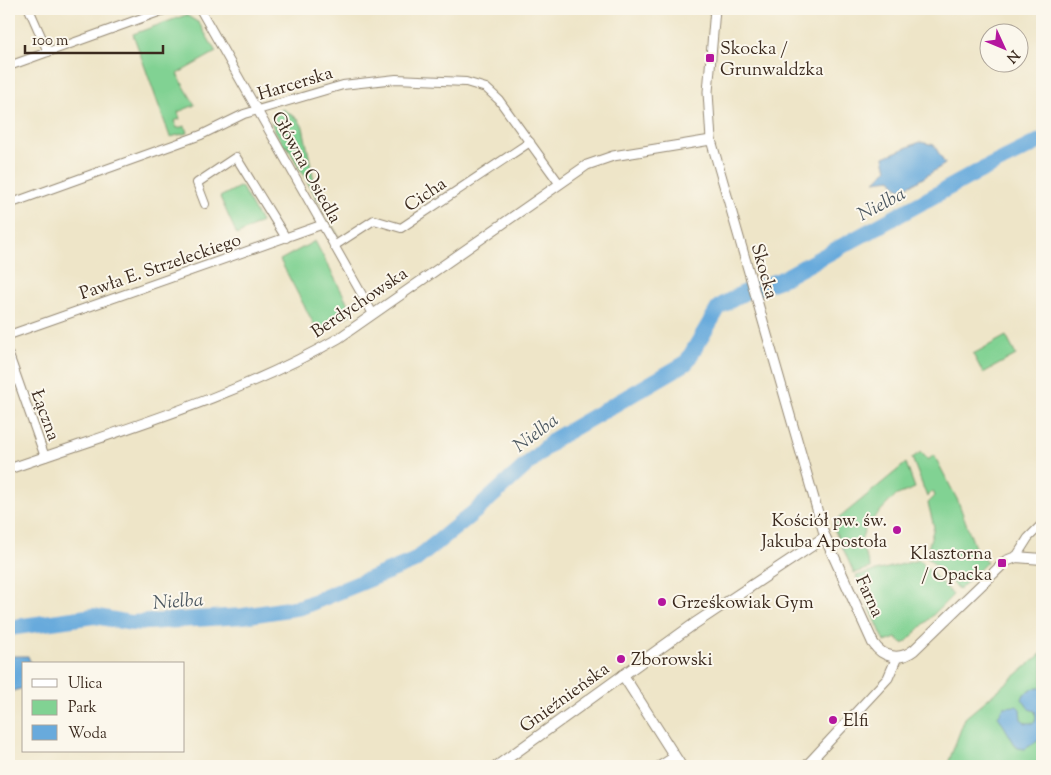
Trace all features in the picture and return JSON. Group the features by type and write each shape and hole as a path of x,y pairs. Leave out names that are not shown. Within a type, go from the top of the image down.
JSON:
{"main road":[{"name":"Farna","path":"825,537 874,643 884,654 897,657"},
{"name":"Gnieźnieńska","path":"497,766 714,610 825,537"},
{"path":"897,657 914,650 1002,563 1016,558 1042,559"},
{"path":"623,675 681,766"}],"street":[{"path":"28,9 48,52"},
{"path":"9,66 168,9"},
{"name":"Główna Osiedla","path":"200,9 373,314"},
{"name":"Skocka","path":"715,9 708,92 711,140 825,537"},
{"name":"Harcerska","path":"9,204 201,135 244,114 306,94 358,82 396,79 466,82 478,85 493,93 560,183"},
{"name":"Berdychowska","path":"9,469 248,384 311,354 373,314 560,183 599,159 711,140"},
{"name":"Cicha","path":"334,246 374,220 401,228 530,142"},
{"path":"204,204 197,183 236,157 286,238"},
{"name":"Pawła E. Strzeleckiego","path":"9,335 321,225"},
{"name":"Łączna","path":"9,354 45,457"},
{"path":"1016,558 1028,538 1042,524"},
{"path":"806,766 888,678 897,657"},
{"path":"659,766 675,756"}],"green space":[{"path":"186,15 199,23 216,52 177,74 195,105 178,112 180,119 174,121 177,128 185,126 187,133 170,137 133,34"},
{"path":"283,109 298,119 303,127 318,200 340,239 287,146 284,147 272,125 272,115"},
{"path":"241,186 261,222 237,235 220,197"},
{"path":"315,241 353,313 318,332 280,260"},
{"path":"1006,336 1016,355 983,373 973,354"},
{"path":"921,452 928,460 934,455 958,501 977,553 987,562 959,590 926,556 934,527 928,503 935,496 933,491 927,497 912,458"},
{"path":"906,463 915,488 895,496 866,526 860,543 871,568 854,573 832,524"},
{"path":"919,560 953,595 904,644 896,638 885,642 856,576"},
{"path":"1042,653 1042,766 947,766 965,718"}],"water":[{"path":"920,142 934,145 945,164 915,183 899,189 891,179 875,181 887,170 884,157"},
{"path":"9,656 28,656 30,662 22,662 22,689 9,692"},
{"path":"1037,687 1042,687 1042,738 1025,749 1017,748 998,716 1004,707 1017,706 1020,709 1021,719 1026,723 1034,723 1036,718 1035,711 1029,709 1022,699 1024,694"}],"waterway":[{"name":"Nielba","path":"9,628 94,616 131,623 243,616 301,607 414,561 478,509 555,439 686,363 719,307 745,292 780,280 972,175 1042,140"}],"place":[{"name":"Skocka / Grunwaldzka","path":"710,58"},
{"name":"Kościół pw. św. Jakuba Apostoła","path":"897,530"},
{"name":"Klasztorna / Opacka","path":"1002,563"},
{"name":"Grześkowiak Gym","path":"662,602"},
{"name":"Zborowski","path":"621,659"},
{"name":"Elfi","path":"833,720"}]}
